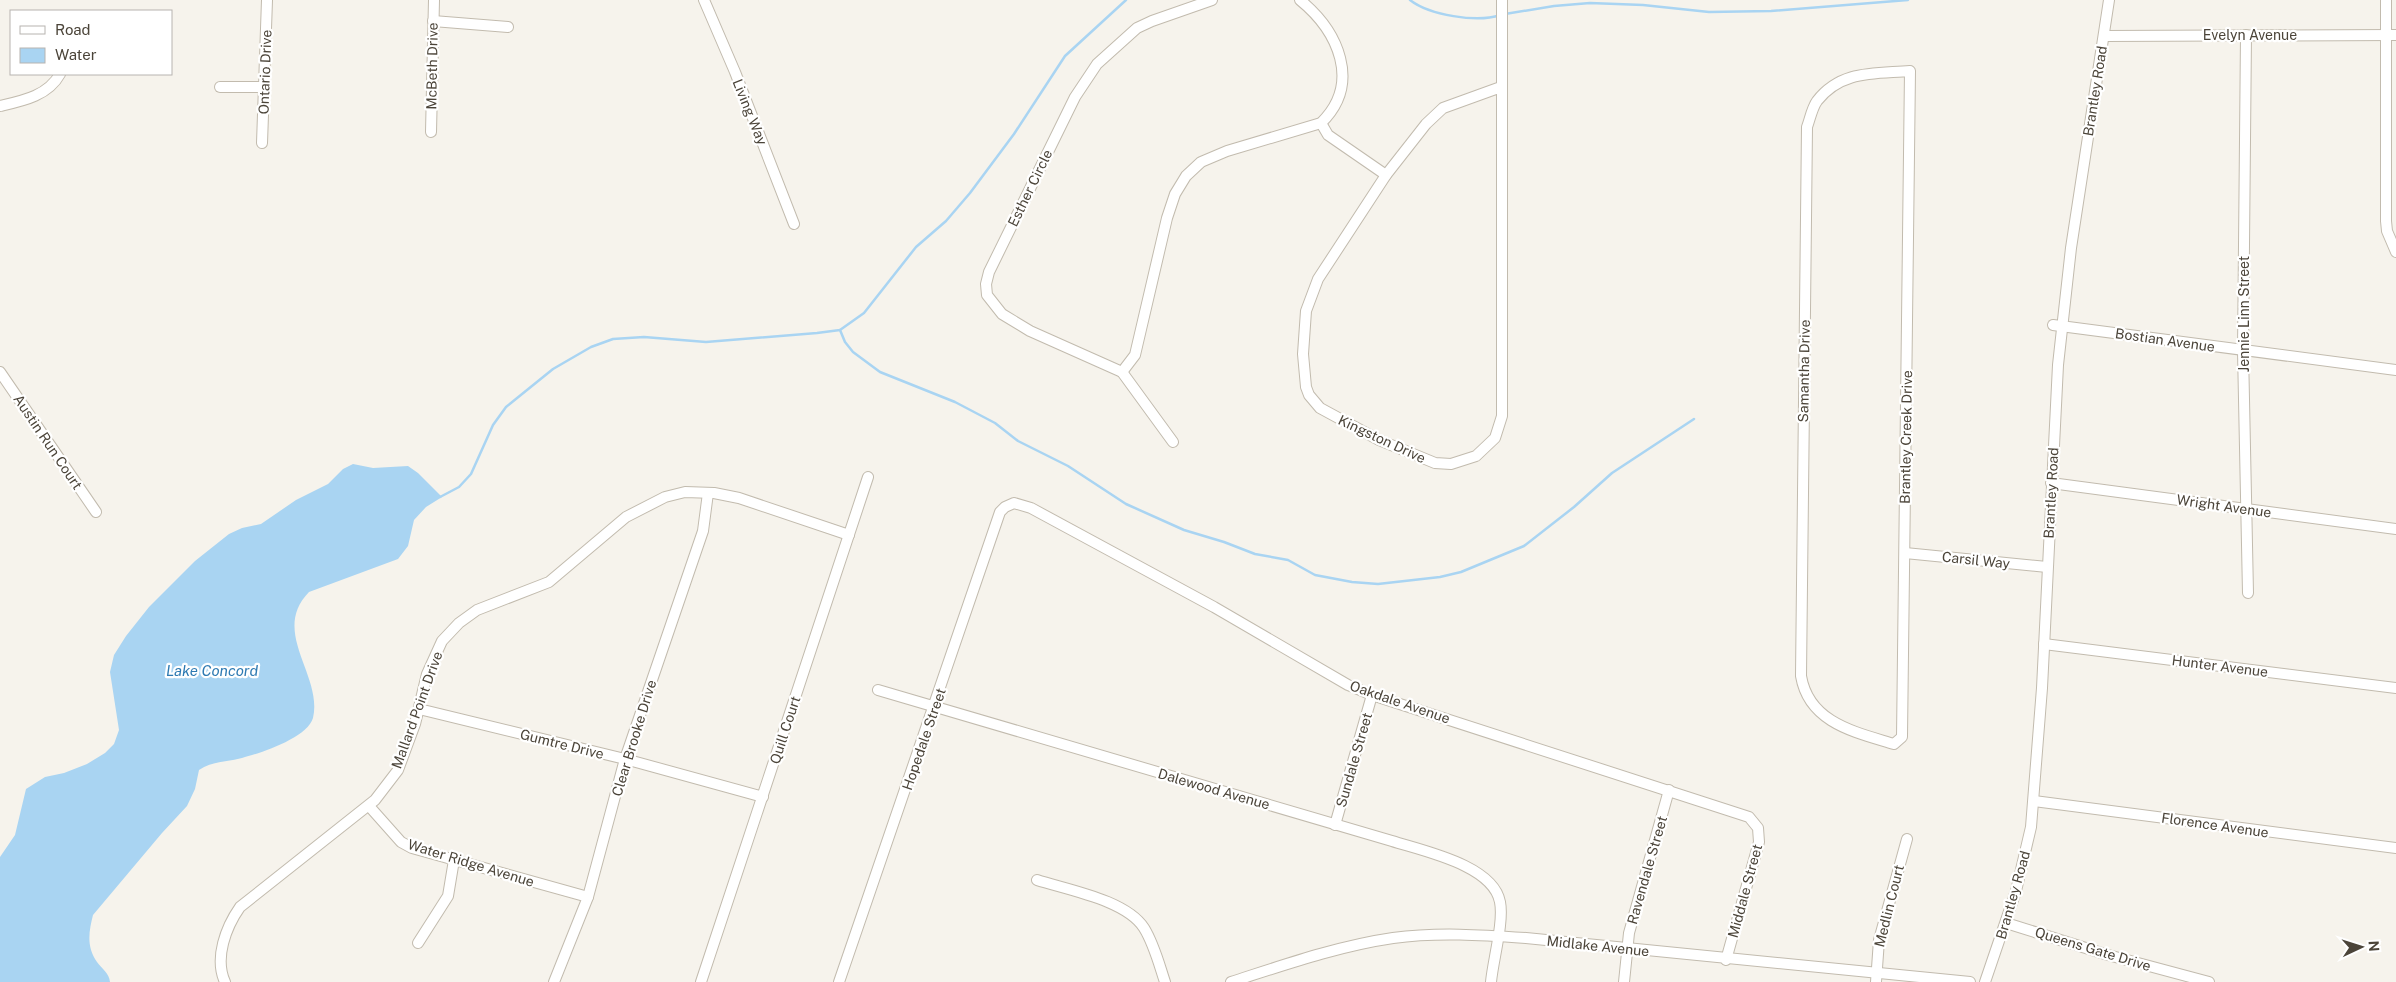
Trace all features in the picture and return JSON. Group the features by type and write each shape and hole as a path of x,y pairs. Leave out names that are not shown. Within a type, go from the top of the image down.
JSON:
{"street":[{"name":"Ontario Drive","path":"262,143 267,0"},
{"name":"McBeth Drive","path":"431,132 434,0"},
{"name":"Living Way","path":"704,0 735,72 794,224"},
{"name":"Esther Circle","path":"1173,442 1122,372 1030,331 1002,314 987,295 986,284 989,272 1075,97 1097,64 1137,28 1196,2 1212,0"},
{"path":"1122,372 1135,355 1167,218 1175,194 1186,176 1201,162 1227,151 1321,123 1330,114 1336,102 1341,81 1342,62 1336,42 1300,0"},
{"name":"Kingston Drive","path":"1500,87 1443,108 1426,124 1386,175 1326,266 1309,302 1303,337 1306,387 1309,395 1320,408 1379,440 1435,463 1460,462 1476,456 1486,449 1498,432 1502,416 1500,87 1502,0"},
{"name":"Brantley Road","path":"1985,982 2006,923 2021,872 2034,801 2044,644 2058,326 2109,0"},
{"path":"2386,0 2384,35 2386,221 2387,231 2396,252"},
{"path":"433,21 508,27"},
{"name":"Jennie Linn Street","path":"2246,35 2243,351 2248,593"},
{"name":"Evelyn Avenue","path":"2104,36 2396,35"},
{"name":"Brantley Creek Drive","path":"1842,726 1894,744 1902,737 1910,71"},
{"name":"Samantha Drive","path":"1842,726 1820,714 1808,700 1803,689 1801,676 1807,127 1816,102 1831,87 1847,77 1910,71"},
{"path":"0,106 27,100 46,90 59,75"},
{"path":"220,87 264,87"},
{"path":"1321,123 1328,135 1386,175"},
{"name":"Bostian Avenue","path":"2058,326 2396,370"},
{"name":"Austin Run Court","path":"0,372 96,512"},
{"name":"Quill Court","path":"701,982 868,477"},
{"name":"Wright Avenue","path":"2051,484 2396,529"},
{"name":"Mallard Point Drive","path":"225,982 221,951 231,920 240,908 369,806 398,770 419,709 427,674 438,649 442,641 459,623 477,610 549,582 612,527 665,497 685,492 708,493 739,498 849,534"},
{"name":"Clear Brooke Drive","path":"554,982 588,898 606,838 625,759 704,531 708,493"},
{"name":"Oakdale Avenue","path":"1014,502 1031,508 1214,607 1348,685 1372,695 1741,813 1754,822"},
{"name":"Hopedale Street","path":"839,982 1000,512 1004,507 1014,502"},
{"name":"Carsil Way","path":"1905,553 2047,567"},
{"name":"Hunter Avenue","path":"2044,644 2396,688"},
{"name":"Dalewood Avenue","path":"878,690 1457,862 1484,878 1496,890 1500,902 1491,982"},
{"name":"Sundale Street","path":"1336,825 1372,695"},
{"name":"Gumtre Drive","path":"419,709 625,759 763,797"},
{"name":"Ravendale Street","path":"1624,982 1629,933 1653,842 1670,790"},
{"name":"Florence Avenue","path":"2034,801 2396,848"},
{"name":"Water Ridge Avenue","path":"369,806 401,842 412,848 588,898"},
{"name":"Middale Street","path":"1726,960 1759,842 1758,828 1754,822"},
{"name":"Medlin Court","path":"1876,978 1881,932 1907,839"},
{"path":"418,943 448,896 454,860"},
{"path":"1037,880 1115,905 1130,913 1145,929 1165,982"},
{"name":"Queens Gate Drive","path":"2006,923 2108,955 2209,982"},
{"name":"Midlake Avenue","path":"1231,982 1322,954 1394,938 1458,934 1497,936 1726,960 1876,978 1970,982"}],"water":[{"name":"Lake Concord","path":"353,464 373,468 408,466 418,473 442,497 426,507 414,520 408,546 398,559 309,592 298,607 295,623 296,638 314,702 313,718 309,725 302,732 282,744 242,758 214,763 199,770 195,789 187,806 93,915 90,933 91,951 107,974 110,982 0,982 0,857 15,835 26,789 45,777 64,773 87,764 105,753 114,744 119,730 110,672 114,655 126,636 149,607 195,561 229,534 242,528 261,524 296,500 328,484 343,469"}],"waterway":[{"path":"440,497 459,487 471,474 493,425 506,407 553,369 591,347 613,339 644,337 706,342 817,333 840,330 864,313 916,247 946,221 970,193 1014,134 1065,56 1126,0"},
{"path":"1410,0 1429,10 1454,16 1479,18 1500,15"},
{"path":"1505,14 1554,6 1590,3 1643,5 1709,12 1771,11 1908,0"},
{"path":"840,330 845,342 853,352 880,372 955,402 995,423 1018,441 1068,466 1126,504 1184,530 1255,554 1288,560 1315,575 1352,582 1378,584 1440,577 1461,572 1524,546 1574,507 1612,473 1694,419"}]}
